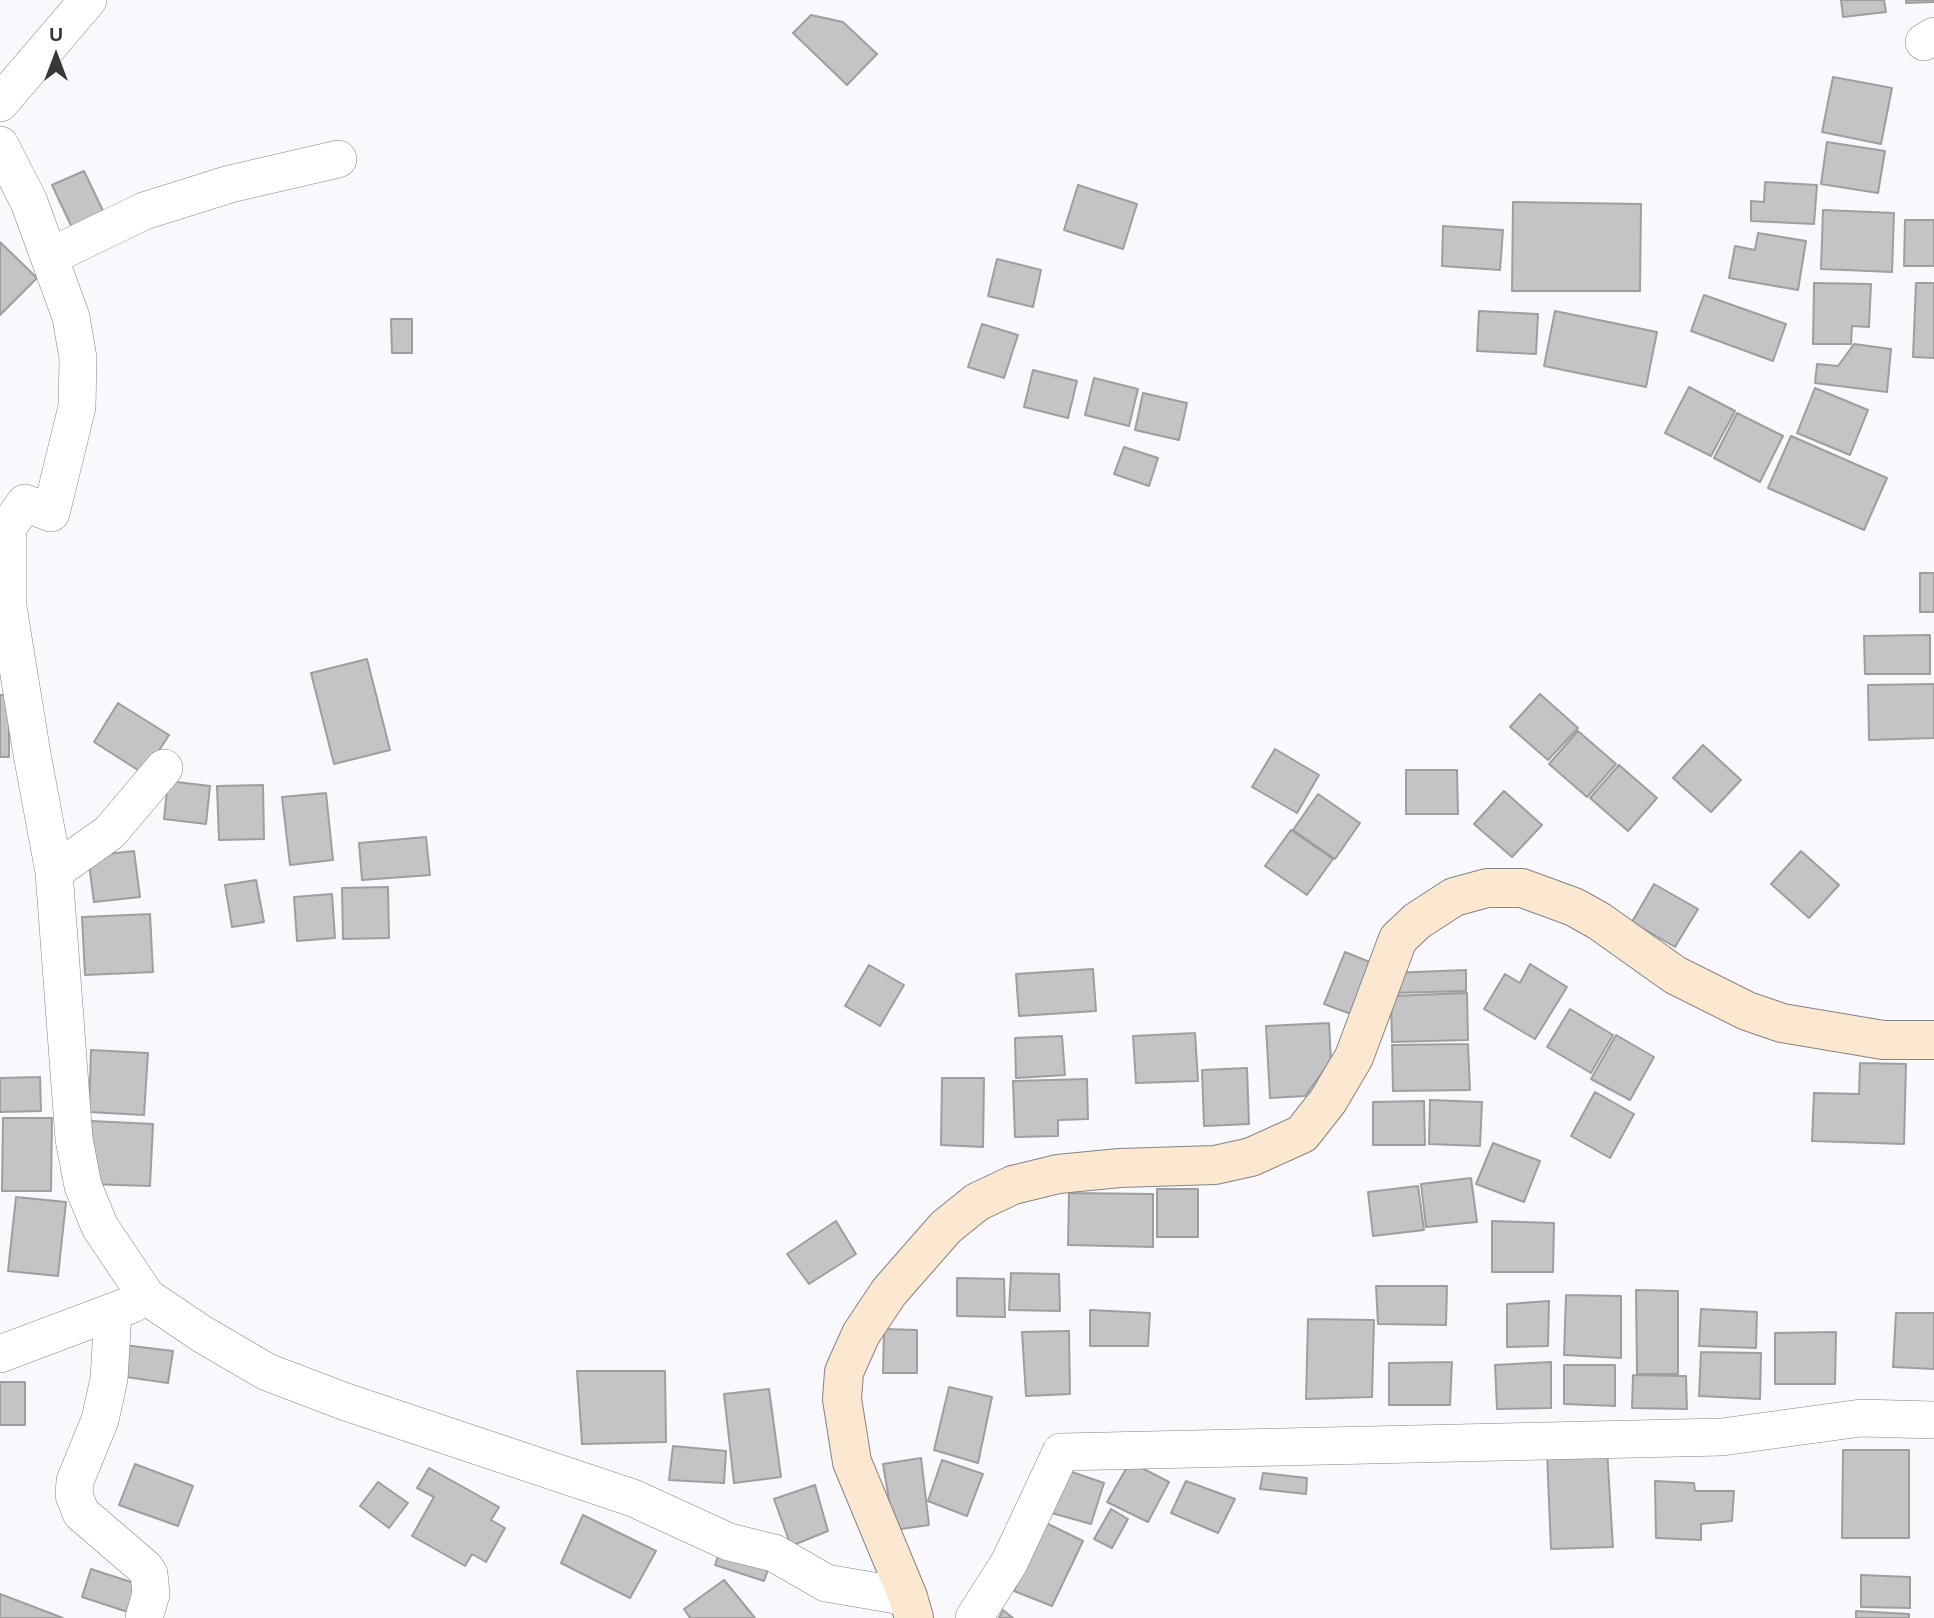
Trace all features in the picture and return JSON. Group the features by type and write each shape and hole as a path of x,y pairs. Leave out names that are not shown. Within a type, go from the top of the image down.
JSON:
{"main road":[{"path":"911,1607 852,1462 842,1399 845,1372 855,1346 889,1292 946,1227 977,1202 1013,1185 1058,1174 1120,1168 1215,1165 1251,1157 1302,1134 1328,1101 1354,1057 1398,939 1417,921 1454,897 1487,888 1522,888 1574,907 1599,921 1675,975 1747,1011 1782,1023 1882,1040 1934,1040"}],"street":[{"path":"0,103 88,0"},
{"path":"0,145 29,202 71,317 78,358 77,407 51,513 13,495 8,527 8,607 54,872 74,1139 83,1186 100,1227 147,1297 202,1334 267,1372 346,1402 634,1498 729,1542 774,1553 826,1583 911,1607"},
{"path":"49,257 144,211 230,184 338,159"},
{"path":"54,872 110,832 164,768"},
{"path":"0,1354 113,1313 147,1297"},
{"path":"113,1313 109,1379 100,1420 75,1481 74,1495 80,1513 149,1574 150,1594 144,1618"},
{"path":"974,1618 1009,1563 1061,1452 1722,1437 1861,1418 1934,1420"}],"building":[{"path":"1841,0 1884,0 1886,12 1843,17"},
{"path":"1906,0 1934,0 1934,2 1906,3"},
{"path":"811,15 843,22 877,54 847,85 793,33"},
{"path":"1833,77 1892,88 1881,144 1822,132"},
{"path":"1827,142 1885,151 1878,193 1821,184"},
{"path":"84,171 106,217 74,232 52,185"},
{"path":"1765,182 1817,185 1814,224 1751,221 1751,201 1764,202"},
{"path":"1078,185 1137,204 1123,249 1064,230"},
{"path":"1513,202 1641,204 1640,291 1512,291"},
{"path":"1823,210 1894,213 1892,272 1821,269"},
{"path":"1905,220 1934,220 1934,266 1904,266"},
{"path":"1443,226 1503,230 1500,270 1442,266"},
{"path":"1758,233 1806,241 1798,290 1729,278 1735,246 1755,250"},
{"path":"0,242 37,278 0,315"},
{"path":"997,259 1041,270 1033,307 988,296"},
{"path":"1814,283 1871,284 1869,327 1852,326 1851,344 1813,344"},
{"path":"1916,283 1934,283 1934,358 1913,357"},
{"path":"1704,295 1786,324 1773,361 1691,331"},
{"path":"1479,311 1538,314 1536,354 1477,351"},
{"path":"1555,311 1657,332 1646,387 1544,366"},
{"path":"391,319 412,319 412,353 392,353"},
{"path":"982,324 1018,335 1004,378 968,367"},
{"path":"1854,344 1891,349 1887,392 1815,383 1817,364 1838,366"},
{"path":"1033,370 1077,381 1068,418 1024,407"},
{"path":"1094,378 1138,389 1129,426 1085,415"},
{"path":"1689,387 1735,411 1711,456 1665,433"},
{"path":"1815,388 1868,410 1850,455 1797,433"},
{"path":"1143,393 1187,403 1179,440 1135,430"},
{"path":"1737,413 1783,436 1760,482 1714,458"},
{"path":"1791,436 1887,478 1864,530 1768,488"},
{"path":"1124,447 1158,458 1149,486 1114,474"},
{"path":"1920,573 1934,573 1934,612 1920,612"},
{"path":"1930,635 1930,674 1865,674 1864,636"},
{"path":"367,659 390,750 334,764 311,673"},
{"path":"1934,684 1934,738 1869,740 1868,685"},
{"path":"1540,694 1578,728 1548,760 1510,727"},
{"path":"0,695 9,695 9,757 0,757"},
{"path":"118,703 169,735 144,774 94,742"},
{"path":"1578,731 1616,764 1587,797 1549,764"},
{"path":"1703,745 1741,780 1711,812 1673,778"},
{"path":"1275,749 1319,775 1297,813 1252,787"},
{"path":"1619,765 1657,798 1628,831 1590,798"},
{"path":"1406,770 1457,770 1458,814 1406,814"},
{"path":"168,781 210,786 206,824 164,819"},
{"path":"263,785 264,839 219,840 217,786"},
{"path":"1504,791 1542,825 1512,857 1474,824"},
{"path":"326,793 333,860 290,865 282,797"},
{"path":"1318,794 1360,823 1335,859 1293,830"},
{"path":"1291,830 1333,859 1307,895 1265,866"},
{"path":"426,837 430,875 362,880 359,843"},
{"path":"134,851 140,897 94,902 88,856"},
{"path":"1801,851 1839,885 1809,918 1771,884"},
{"path":"256,880 264,922 232,927 225,885"},
{"path":"1654,884 1698,909 1675,947 1632,922"},
{"path":"388,887 389,938 343,939 342,888"},
{"path":"332,894 335,938 297,941 294,897"},
{"path":"150,914 153,972 85,975 82,917"},
{"path":"1345,952 1372,963 1351,1014 1324,1004"},
{"path":"1530,964 1567,987 1535,1039 1484,1009 1505,974 1520,983"},
{"path":"869,965 904,985 880,1026 845,1006"},
{"path":"1093,969 1096,1011 1019,1016 1016,974"},
{"path":"1466,970 1466,991 1393,993 1392,973"},
{"path":"1467,993 1468,1040 1392,1042 1391,996"},
{"path":"1570,1009 1613,1035 1591,1073 1547,1047"},
{"path":"1329,1023 1331,1061 1305,1096 1270,1098 1266,1026"},
{"path":"1195,1033 1198,1081 1136,1083 1133,1036"},
{"path":"1616,1035 1654,1057 1630,1100 1591,1079"},
{"path":"1062,1036 1065,1075 1016,1078 1015,1038"},
{"path":"1468,1044 1470,1090 1393,1091 1392,1045"},
{"path":"91,1050 148,1053 144,1115 89,1112"},
{"path":"1860,1063 1906,1064 1904,1144 1812,1141 1814,1093 1859,1094"},
{"path":"1247,1068 1249,1124 1204,1126 1202,1070"},
{"path":"40,1077 41,1111 0,1112 0,1078"},
{"path":"942,1078 984,1078 983,1147 941,1145"},
{"path":"1087,1079 1088,1119 1058,1120 1058,1136 1015,1137 1013,1081"},
{"path":"1595,1092 1634,1114 1610,1158 1571,1136"},
{"path":"1430,1100 1482,1102 1480,1146 1429,1144"},
{"path":"1424,1101 1425,1145 1373,1145 1373,1102"},
{"path":"3,1118 52,1118 51,1191 2,1191"},
{"path":"91,1121 153,1124 150,1186 88,1184"},
{"path":"1493,1143 1540,1161 1524,1202 1476,1184"},
{"path":"1471,1178 1477,1222 1426,1227 1421,1184"},
{"path":"1418,1186 1424,1230 1373,1236 1368,1192"},
{"path":"1157,1189 1198,1189 1198,1237 1157,1237"},
{"path":"1069,1193 1153,1194 1153,1247 1068,1245"},
{"path":"16,1197 66,1202 58,1276 8,1271"},
{"path":"836,1221 856,1254 809,1284 787,1254"},
{"path":"1492,1221 1554,1223 1553,1272 1492,1272"},
{"path":"1011,1273 1059,1274 1060,1311 1009,1310"},
{"path":"957,1278 1004,1279 1005,1317 957,1316"},
{"path":"1376,1286 1447,1286 1446,1325 1378,1324"},
{"path":"1636,1290 1678,1291 1678,1374 1637,1374"},
{"path":"1566,1295 1621,1296 1621,1358 1564,1355"},
{"path":"1549,1301 1548,1346 1507,1347 1507,1304"},
{"path":"1701,1309 1757,1312 1756,1348 1699,1346"},
{"path":"1090,1310 1150,1313 1148,1346 1090,1346"},
{"path":"1896,1313 1934,1313 1934,1369 1893,1367"},
{"path":"1308,1319 1374,1320 1372,1397 1306,1399"},
{"path":"884,1329 917,1330 917,1373 883,1373"},
{"path":"1069,1331 1070,1394 1026,1396 1022,1332"},
{"path":"1836,1332 1835,1384 1775,1384 1775,1333"},
{"path":"124,1345 173,1351 168,1383 119,1376"},
{"path":"1701,1352 1761,1353 1760,1399 1699,1396"},
{"path":"1452,1362 1450,1405 1389,1405 1389,1363"},
{"path":"1551,1362 1551,1408 1497,1409 1495,1365"},
{"path":"1564,1365 1615,1365 1615,1406 1564,1404"},
{"path":"577,1371 665,1371 666,1442 582,1444"},
{"path":"1633,1375 1686,1376 1687,1409 1632,1408"},
{"path":"0,1382 25,1382 25,1425 0,1425"},
{"path":"949,1387 992,1397 978,1463 934,1450"},
{"path":"769,1389 781,1477 734,1483 724,1394"},
{"path":"673,1446 726,1451 724,1483 669,1480"},
{"path":"1607,1449 1613,1547 1551,1549 1547,1453"},
{"path":"1843,1450 1909,1450 1909,1538 1842,1538"},
{"path":"921,1458 929,1525 894,1530 883,1464"},
{"path":"942,1460 983,1474 967,1516 928,1501"},
{"path":"1130,1462 1169,1482 1148,1522 1107,1502"},
{"path":"135,1464 193,1486 178,1526 119,1505"},
{"path":"429,1468 499,1507 491,1520 505,1528 486,1562 472,1554 465,1566 412,1536 434,1497 417,1488"},
{"path":"1063,1469 1104,1483 1091,1524 1048,1512"},
{"path":"1263,1473 1307,1478 1306,1494 1260,1489"},
{"path":"1186,1481 1235,1499 1218,1533 1171,1513"},
{"path":"1655,1481 1694,1483 1695,1491 1734,1491 1732,1521 1701,1524 1701,1540 1656,1538"},
{"path":"378,1482 408,1503 389,1528 360,1506"},
{"path":"815,1485 828,1531 791,1546 774,1499"},
{"path":"1111,1509 1128,1519 1112,1548 1094,1539"},
{"path":"583,1515 656,1551 630,1598 561,1563"},
{"path":"1044,1522 1083,1541 1052,1606 1014,1591"},
{"path":"723,1542 772,1558 764,1581 715,1565"},
{"path":"91,1569 140,1585 131,1613 82,1597"},
{"path":"1861,1575 1910,1577 1910,1608 1861,1607"},
{"path":"724,1580 755,1618 690,1618 684,1609"},
{"path":"0,1594 63,1618 0,1618"},
{"path":"1003,1610 1013,1618 999,1618"},
{"path":"1856,1611 1909,1614 1909,1618 1856,1618"}]}
